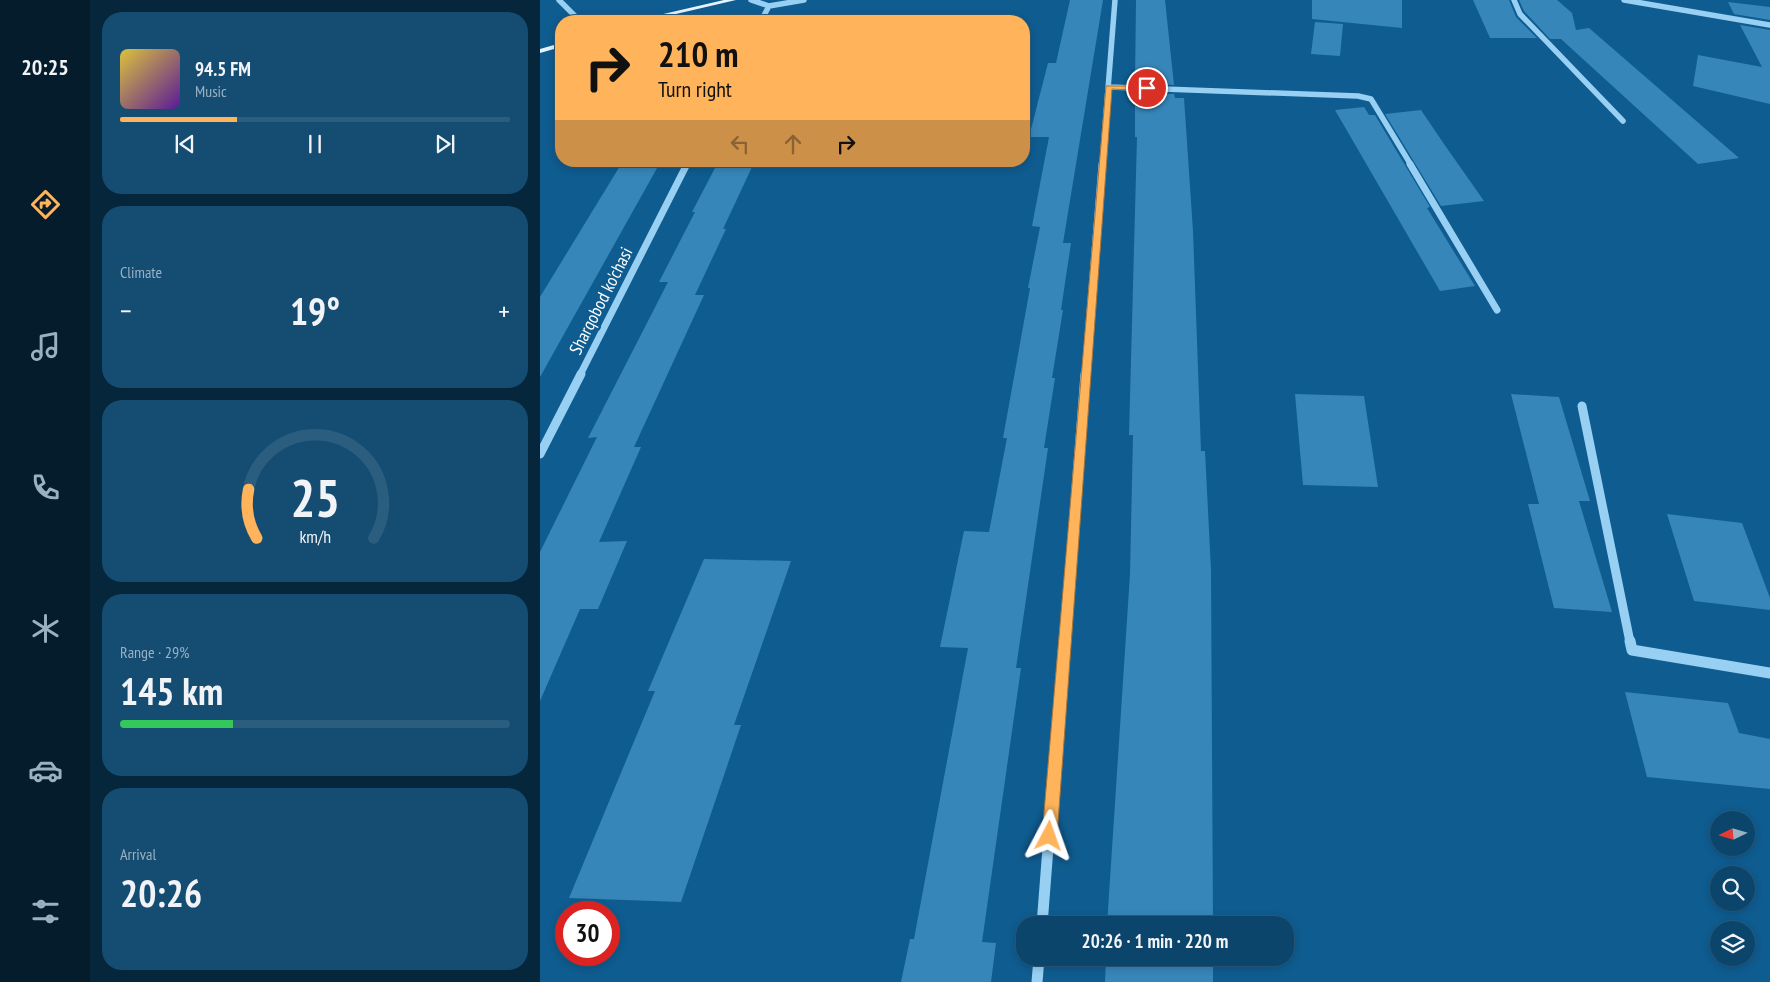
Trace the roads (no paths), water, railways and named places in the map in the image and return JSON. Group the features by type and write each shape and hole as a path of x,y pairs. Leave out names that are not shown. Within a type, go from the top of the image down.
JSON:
{"main road":[{"path":"664,15 733,0"},
{"path":"540,51 555,47"}],"street":[{"path":"559,0 574,15"},
{"path":"750,0 769,6 804,0"},
{"path":"1043,916 1116,0"},
{"path":"1514,0 1520,14 1623,121"},
{"path":"1624,0 1770,25"},
{"path":"764,15 769,6"},
{"path":"1109,87 1358,96 1371,99 1497,310"},
{"name":"Sharqobod ko'chasi","path":"540,454 687,167"},
{"path":"1582,406 1632,650 1770,673"},
{"path":"1036,982 1038,966"}]}
